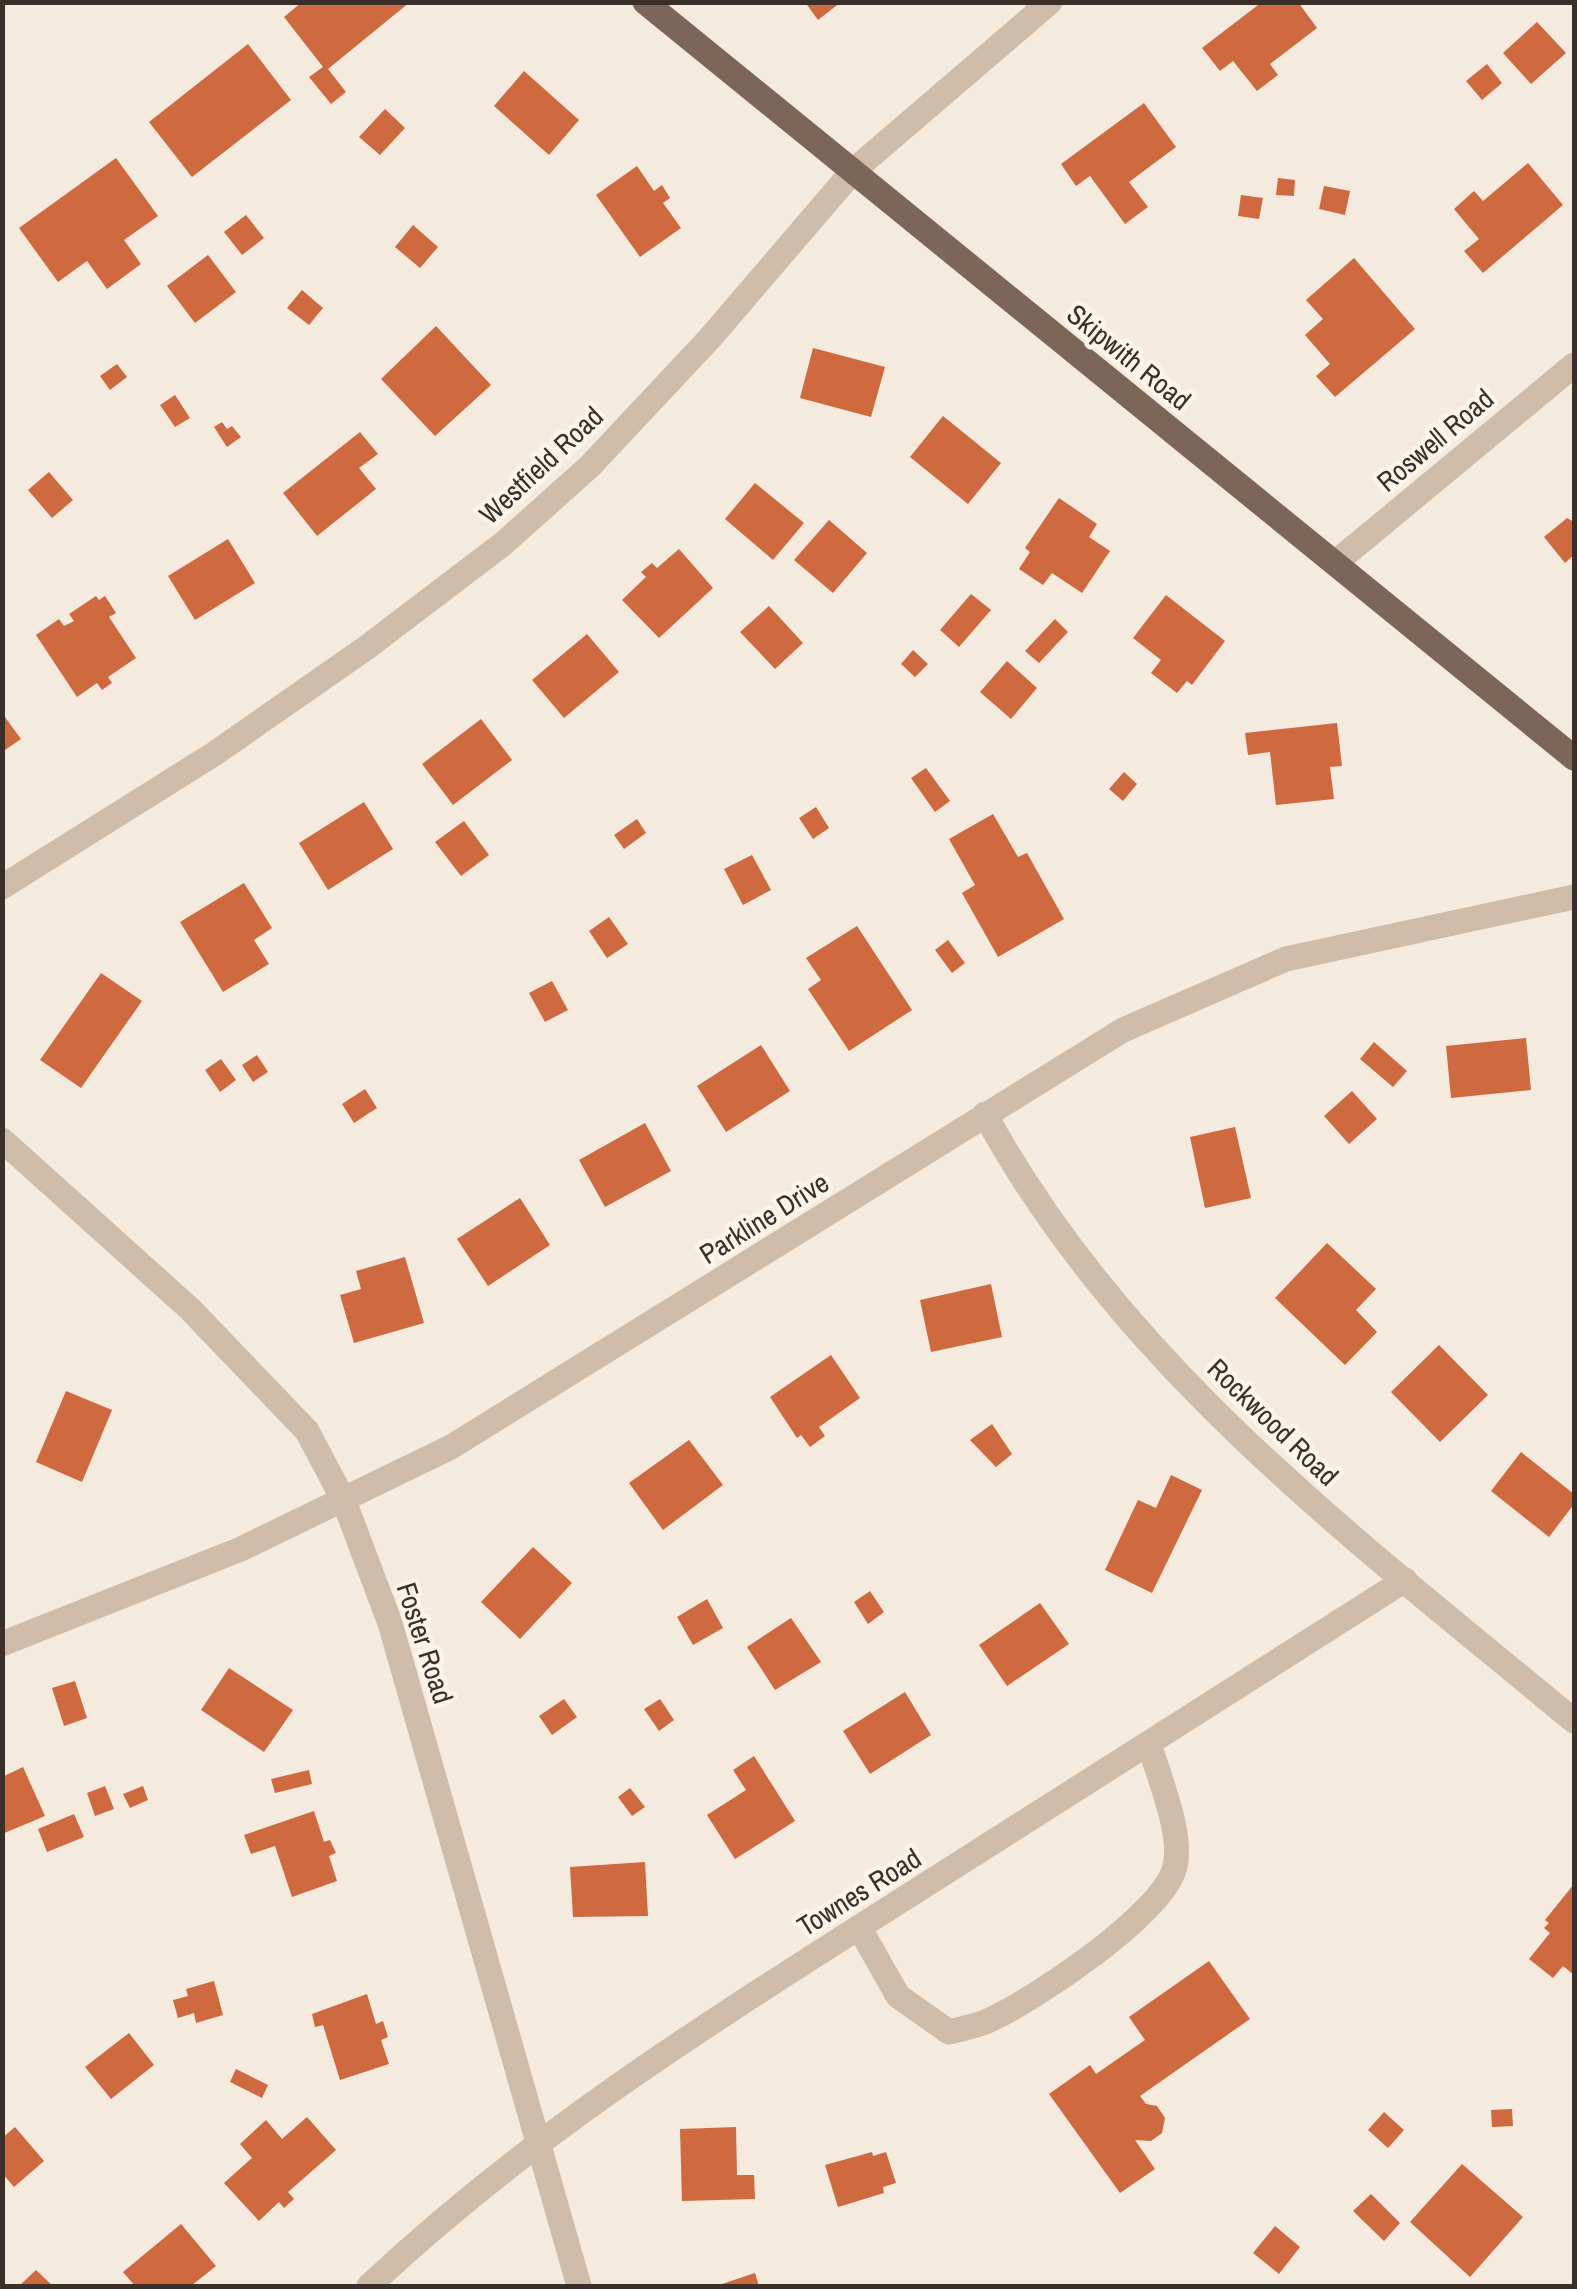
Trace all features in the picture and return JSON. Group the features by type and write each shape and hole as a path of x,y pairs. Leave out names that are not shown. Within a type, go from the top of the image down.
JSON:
{"main road":[{"name":"Skipwith Road","path":"644,2 1574,758"}],"street":[{"name":"Westfield Road","path":"2,888 366,648 504,542 604,451 711,337 853,171 1050,2"},
{"name":"Roswell Road","path":"1335,563 1574,365"},
{"name":"Parkline Drive","path":"2,1644 241,1549 452,1447 1123,1030 1286,960 1574,898"},
{"name":"Rockwood Road","path":"985,1114 1017,1173 1140,1332 1318,1509 1574,1721"},
{"name":"Foster Road","path":"2,1140 190,1310 307,1430 344,1500 390,1623 578,2286"},
{"name":"Townes Road","path":"369,2286 440,2220 538,2140 682,2040 1405,1580"},
{"path":"859,1927 898,1996 948,2032 991,2020 1058,1978 1132,1925 1174,1870 1174,1826 1149,1743"}],"building":[{"path":"302,2 410,2 328,69 346,92 331,104 309,77 323,67 284,17"},
{"path":"805,2 841,2 818,20"},
{"path":"1262,2 1298,2 1317,28 1270,64 1278,75 1257,91 1233,61 1220,71 1202,48"},
{"path":"1537,22 1566,53 1531,84 1503,53"},
{"path":"248,44 291,100 192,177 149,122"},
{"path":"1487,64 1502,83 1482,100 1466,81"},
{"path":"524,71 579,120 549,155 494,106"},
{"path":"1144,103 1176,147 1129,182 1148,207 1125,224 1090,176 1076,186 1061,164"},
{"path":"385,109 405,128 380,155 359,137"},
{"path":"116,158 158,216 124,240 141,264 107,289 87,261 58,282 19,228"},
{"path":"1528,163 1563,205 1483,273 1464,251 1479,239 1454,209 1474,191 1483,201"},
{"path":"637,166 654,191 662,185 670,198 663,203 681,228 640,257 596,195"},
{"path":"1278,178 1295,180 1294,196 1276,195"},
{"path":"1324,186 1350,191 1345,215 1319,209"},
{"path":"1241,195 1263,198 1259,219 1238,216"},
{"path":"246,215 264,238 242,255 224,232"},
{"path":"413,225 438,247 420,268 395,247"},
{"path":"208,255 236,292 195,323 167,286"},
{"path":"1354,258 1415,329 1335,397 1316,376 1330,364 1305,335 1323,319 1306,300"},
{"path":"302,290 323,308 309,325 287,308"},
{"path":"436,326 491,385 435,436 381,379"},
{"path":"813,348 885,367 871,417 800,398"},
{"path":"117,364 127,377 110,390 100,376"},
{"path":"175,395 190,418 175,427 160,405"},
{"path":"943,416 1001,463 968,504 910,457"},
{"path":"222,422 227,429 232,426 241,437 227,447 214,427"},
{"path":"360,432 378,454 359,468 376,489 317,536 283,493"},
{"path":"49,472 73,500 52,518 28,490"},
{"path":"755,483 804,523 773,560 725,519"},
{"path":"1059,498 1097,524 1089,537 1110,551 1082,593 1052,573 1043,585 1019,569 1030,552 1025,548"},
{"path":"1567,518 1574,522 1574,555 1565,563 1544,537"},
{"path":"829,520 867,553 833,593 794,560"},
{"path":"228,539 255,583 195,620 168,576"},
{"path":"679,549 713,588 659,638 622,600 646,577 641,572 652,563 657,568"},
{"path":"971,594 991,610 959,647 940,630"},
{"path":"1166,595 1225,641 1192,685 1187,681 1177,693 1151,673 1161,660 1133,638"},
{"path":"96,596 99,600 105,596 116,613 109,617 136,658 108,677 112,683 102,690 97,683 77,697 36,635 59,619 64,626 74,621 69,614"},
{"path":"769,606 803,643 775,669 740,632"},
{"path":"1055,619 1068,632 1039,663 1025,651"},
{"path":"587,634 619,672 564,718 532,680"},
{"path":"913,650 928,664 915,677 901,664"},
{"path":"1007,661 1037,688 1011,719 980,692"},
{"path":"2,713 21,739 2,752"},
{"path":"481,719 512,760 453,805 422,764"},
{"path":"1337,723 1342,766 1330,767 1334,799 1276,805 1270,752 1248,755 1245,733"},
{"path":"926,768 950,801 935,812 911,778"},
{"path":"1124,772 1137,784 1123,801 1109,789"},
{"path":"364,802 393,849 328,890 299,843"},
{"path":"816,807 829,828 813,839 799,818"},
{"path":"993,814 1018,857 1027,853 1064,919 998,957 962,893 975,885 949,839"},
{"path":"637,819 646,833 624,849 614,835"},
{"path":"464,821 489,855 461,876 435,842"},
{"path":"752,855 771,890 743,905 724,869"},
{"path":"244,883 272,928 254,940 269,964 223,992 180,922"},
{"path":"609,917 628,944 607,958 589,931"},
{"path":"857,926 912,1010 849,1051 808,989 821,980 806,958"},
{"path":"948,940 965,963 952,973 935,950"},
{"path":"101,973 142,1001 81,1088 40,1060"},
{"path":"552,981 568,1010 545,1022 529,993"},
{"path":"1526,1038 1531,1090 1451,1098 1446,1046"},
{"path":"1374,1042 1407,1071 1393,1087 1360,1059"},
{"path":"761,1045 790,1091 726,1132 697,1086"},
{"path":"257,1055 268,1072 253,1082 242,1065"},
{"path":"221,1059 236,1080 220,1092 205,1070"},
{"path":"365,1089 377,1108 354,1123 342,1104"},
{"path":"1352,1091 1377,1119 1349,1144 1324,1116"},
{"path":"645,1123 671,1171 605,1207 579,1160"},
{"path":"1235,1127 1251,1198 1205,1208 1190,1137"},
{"path":"520,1198 550,1245 488,1286 457,1239"},
{"path":"1327,1243 1376,1289 1356,1310 1377,1332 1345,1365 1275,1298"},
{"path":"405,1257 424,1323 354,1343 340,1295 361,1289 356,1271"},
{"path":"991,1284 1002,1337 931,1352 920,1300"},
{"path":"1439,1345 1488,1395 1440,1442 1391,1392"},
{"path":"831,1355 860,1398 819,1427 825,1436 810,1447 801,1435 797,1438 770,1397"},
{"path":"66,1391 112,1410 82,1482 36,1462"},
{"path":"992,1424 1012,1454 996,1467 970,1440"},
{"path":"689,1440 723,1485 663,1530 629,1483"},
{"path":"1521,1452 1574,1494 1574,1504 1549,1537 1491,1491"},
{"path":"1171,1475 1202,1490 1152,1593 1105,1570 1138,1500 1156,1508"},
{"path":"533,1547 572,1583 520,1639 481,1602"},
{"path":"870,1591 884,1612 868,1624 854,1602"},
{"path":"707,1599 723,1628 693,1645 677,1617"},
{"path":"1040,1603 1069,1644 1007,1686 979,1645"},
{"path":"791,1618 821,1662 775,1690 747,1647"},
{"path":"229,1668 293,1710 264,1752 201,1710"},
{"path":"75,1681 87,1718 64,1726 52,1688"},
{"path":"905,1692 931,1735 870,1774 843,1731"},
{"path":"564,1699 577,1717 552,1735 539,1716"},
{"path":"660,1699 674,1720 659,1731 644,1709"},
{"path":"754,1756 795,1821 735,1859 707,1815 746,1790 733,1770"},
{"path":"23,1767 45,1816 2,1834 2,1777"},
{"path":"309,1770 312,1784 275,1793 271,1779"},
{"path":"105,1786 114,1809 95,1816 87,1793"},
{"path":"143,1786 148,1800 130,1808 123,1794"},
{"path":"630,1788 645,1807 632,1816 618,1797"},
{"path":"314,1811 324,1842 330,1840 336,1853 329,1856 337,1881 292,1897 275,1846 251,1854 244,1835"},
{"path":"74,1814 84,1837 47,1852 38,1829"},
{"path":"645,1862 648,1916 573,1917 570,1867"},
{"path":"1574,1884 1574,1975 1563,1966 1553,1978 1529,1959 1550,1933 1544,1928 1549,1923 1545,1920"},
{"path":"1209,1961 1250,2019 1140,2096 1146,2104 1157,2106 1165,2118 1162,2133 1151,2141 1135,2140 1155,2169 1120,2193 1049,2094 1090,2065 1096,2074 1145,2040 1129,2017"},
{"path":"214,1981 223,2015 196,2023 194,2013 178,2018 173,2000 188,1996 186,1989"},
{"path":"367,1994 376,2024 383,2021 388,2037 381,2040 389,2064 340,2080 323,2025 315,2027 312,2014"},
{"path":"129,2033 154,2065 111,2099 85,2067"},
{"path":"236,2069 268,2085 262,2098 230,2082"},
{"path":"1512,2109 1513,2126 1492,2127 1491,2110"},
{"path":"1384,2112 1404,2130 1388,2148 1368,2130"},
{"path":"307,2117 336,2150 288,2192 294,2199 284,2208 279,2202 259,2221 224,2183 252,2158 240,2144 266,2120 282,2139"},
{"path":"15,2127 44,2161 14,2187 2,2173 2,2138"},
{"path":"736,2127 737,2175 754,2175 755,2199 682,2201 680,2129"},
{"path":"872,2152 873,2156 886,2152 896,2183 883,2187 884,2193 838,2207 825,2165"},
{"path":"1462,2164 1523,2217 1470,2277 1410,2222"},
{"path":"1371,2194 1400,2223 1384,2241 1353,2211"},
{"path":"181,2224 216,2266 191,2286 135,2286 123,2272"},
{"path":"1275,2226 1300,2247 1279,2274 1253,2253"},
{"path":"36,2270 53,2286 19,2286"},
{"path":"755,2273 759,2286 716,2286"}]}
